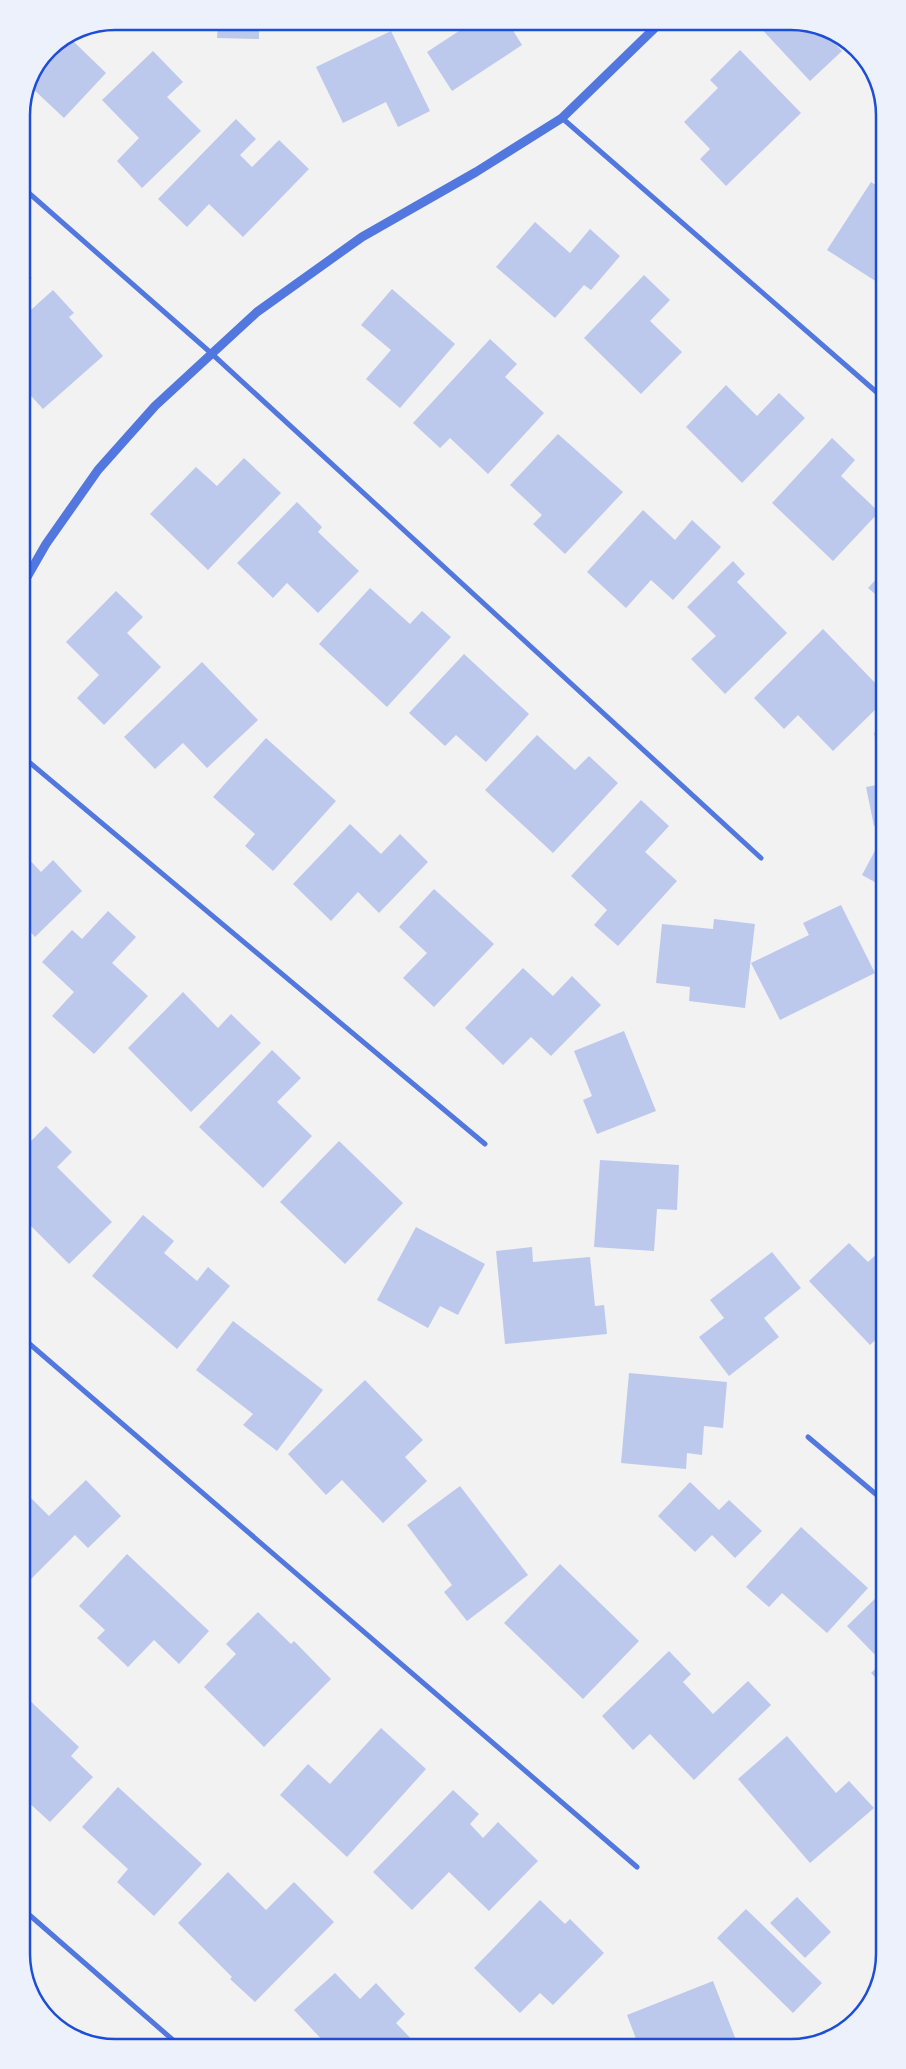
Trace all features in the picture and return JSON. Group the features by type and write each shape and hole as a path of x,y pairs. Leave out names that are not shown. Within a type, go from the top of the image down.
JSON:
{"street":[{"path":"30,572 46,544 98,470 155,406 257,312 362,237 476,172 562,118 653,30"},
{"path":"562,118 876,393"},
{"path":"30,194 211,353 761,858"},
{"path":"30,763 485,1144"},
{"path":"30,1344 637,1867"},
{"path":"808,1437 876,1494"},
{"path":"30,1915 173,2039"}],"building":[{"path":"217,30 259,30 259,39 217,38"},
{"path":"460,30 513,30 522,45 452,91 427,52"},
{"path":"763,30 797,30 824,36 831,40 842,51 810,81"},
{"path":"391,31 430,111 398,127 386,102 343,123 316,67"},
{"path":"74,40 106,73 64,118 34,90 47,63"},
{"path":"740,50 801,113 726,186 700,159 710,149 684,122 718,88 710,80"},
{"path":"153,51 183,82 167,97 201,131 142,188 117,161 139,138 102,100"},
{"path":"236,119 256,139 240,155 252,167 279,140 309,169 243,237 209,204 187,227 158,199"},
{"path":"871,182 876,185 876,281 827,250"},
{"path":"535,222 570,253 590,229 620,256 591,290 584,285 555,318 496,267"},
{"path":"644,275 670,300 650,321 682,352 641,394 584,338"},
{"path":"392,289 455,344 400,408 366,379 391,350 361,325"},
{"path":"53,290 74,313 69,317 103,356 43,409 30,395 30,311"},
{"path":"490,339 517,364 505,377 544,413 488,474 450,438 440,448 413,423"},
{"path":"726,385 757,416 779,393 805,418 742,483 686,427"},
{"path":"558,434 623,492 565,554 533,524 542,515 510,485"},
{"path":"832,438 855,460 841,476 876,509 876,515 833,561 772,503"},
{"path":"244,458 281,493 208,570 150,514 196,467 217,486"},
{"path":"297,502 322,527 318,532 359,571 318,613 287,583 273,598 237,563"},
{"path":"643,510 675,540 692,520 721,547 673,600 651,580 626,608 587,572"},
{"path":"733,561 745,574 737,582 787,633 725,694 691,659 716,636 687,607"},
{"path":"876,579 876,595 868,588"},
{"path":"370,588 410,624 422,611 451,637 387,707 319,644"},
{"path":"116,591 143,617 127,633 161,667 104,725 77,698 99,675 66,642"},
{"path":"823,629 876,684 876,709 833,751 798,715 784,729 754,698"},
{"path":"464,654 529,714 486,762 456,735 445,746 409,713"},
{"path":"202,662 258,720 207,768 183,743 155,769 124,737"},
{"path":"537,735 575,770 589,756 618,783 553,853 485,790"},
{"path":"266,738 336,801 273,871 245,846 255,834 213,797"},
{"path":"876,785 876,826 874,826 866,787"},
{"path":"641,800 669,826 645,852 677,881 618,946 594,925 607,910 571,876"},
{"path":"350,824 381,854 400,834 428,862 379,913 358,892 331,921 293,884"},
{"path":"876,849 876,883 862,875"},
{"path":"30,860 41,872 53,860 82,891 35,937 30,932"},
{"path":"434,889 494,944 434,1007 403,978 427,953 399,927"},
{"path":"841,905 875,973 780,1020 751,963 809,935 803,923"},
{"path":"108,911 136,937 112,963 148,996 94,1054 52,1016 74,992 42,962 72,930 82,939"},
{"path":"714,919 755,924 745,1008 689,1001 690,987 656,983 662,924 713,929"},
{"path":"523,968 553,996 572,976 601,1005 551,1056 531,1037 503,1065 465,1028"},
{"path":"183,992 218,1028 231,1014 261,1043 191,1112 128,1048"},
{"path":"624,1031 656,1111 597,1134 583,1100 592,1096 574,1051"},
{"path":"272,1050 301,1078 277,1102 312,1136 263,1188 199,1127"},
{"path":"46,1126 72,1152 57,1167 112,1222 69,1264 30,1225 30,1142"},
{"path":"339,1141 403,1203 345,1264 280,1202"},
{"path":"600,1160 679,1165 677,1210 657,1209 654,1251 594,1247"},
{"path":"143,1215 174,1241 164,1253 197,1281 208,1267 230,1286 177,1349 92,1276"},
{"path":"416,1227 485,1264 458,1315 440,1306 428,1328 377,1300"},
{"path":"849,1243 868,1262 876,1255 876,1339 870,1345 809,1281"},
{"path":"532,1247 533,1262 590,1257 595,1306 604,1305 607,1334 505,1344 496,1251"},
{"path":"772,1252 801,1288 764,1318 779,1337 729,1376 699,1337 724,1318 710,1300"},
{"path":"233,1321 323,1390 277,1451 243,1425 253,1414 196,1370"},
{"path":"629,1373 727,1382 723,1428 704,1426 702,1455 687,1453 686,1469 621,1463"},
{"path":"365,1380 423,1440 405,1457 427,1481 383,1523 342,1480 326,1495 288,1454"},
{"path":"86,1480 121,1516 88,1548 75,1535 30,1580 30,1497 49,1516"},
{"path":"690,1482 719,1510 729,1500 762,1531 735,1558 712,1535 695,1552 658,1516"},
{"path":"460,1486 528,1575 467,1621 444,1592 452,1585 407,1525"},
{"path":"801,1527 868,1588 827,1633 782,1593 769,1607 746,1587"},
{"path":"127,1554 209,1631 179,1664 154,1640 128,1667 97,1638 105,1630 79,1606"},
{"path":"560,1564 639,1641 583,1699 504,1623"},
{"path":"876,1598 876,1656 847,1626"},
{"path":"258,1612 291,1644 294,1641 331,1679 264,1747 204,1687 236,1654 226,1644"},
{"path":"669,1651 691,1674 683,1682 713,1714 748,1681 771,1705 694,1780 650,1734 633,1750 602,1716"},
{"path":"876,1668 876,1678 871,1673"},
{"path":"30,1701 79,1747 71,1756 93,1777 50,1822 30,1804"},
{"path":"381,1728 426,1769 347,1857 280,1795 308,1764 330,1784"},
{"path":"787,1736 836,1793 849,1781 874,1808 810,1863 738,1779"},
{"path":"118,1787 202,1864 154,1916 117,1882 128,1869 82,1827"},
{"path":"453,1790 479,1814 470,1824 483,1838 498,1822 538,1861 489,1911 449,1872 412,1910 373,1872"},
{"path":"228,1872 266,1910 294,1882 334,1922 255,2002 230,1979 232,1977 178,1923"},
{"path":"797,1897 831,1932 805,1958 770,1923"},
{"path":"540,1900 565,1924 570,1919 604,1953 553,2005 540,1993 520,2013 474,1968"},
{"path":"746,1909 822,1983 793,2013 717,1938"},
{"path":"335,1973 360,1999 376,1983 405,2014 396,2023 411,2039 321,2039 294,2010"},
{"path":"713,1981 736,2039 636,2039 627,2015"}]}
